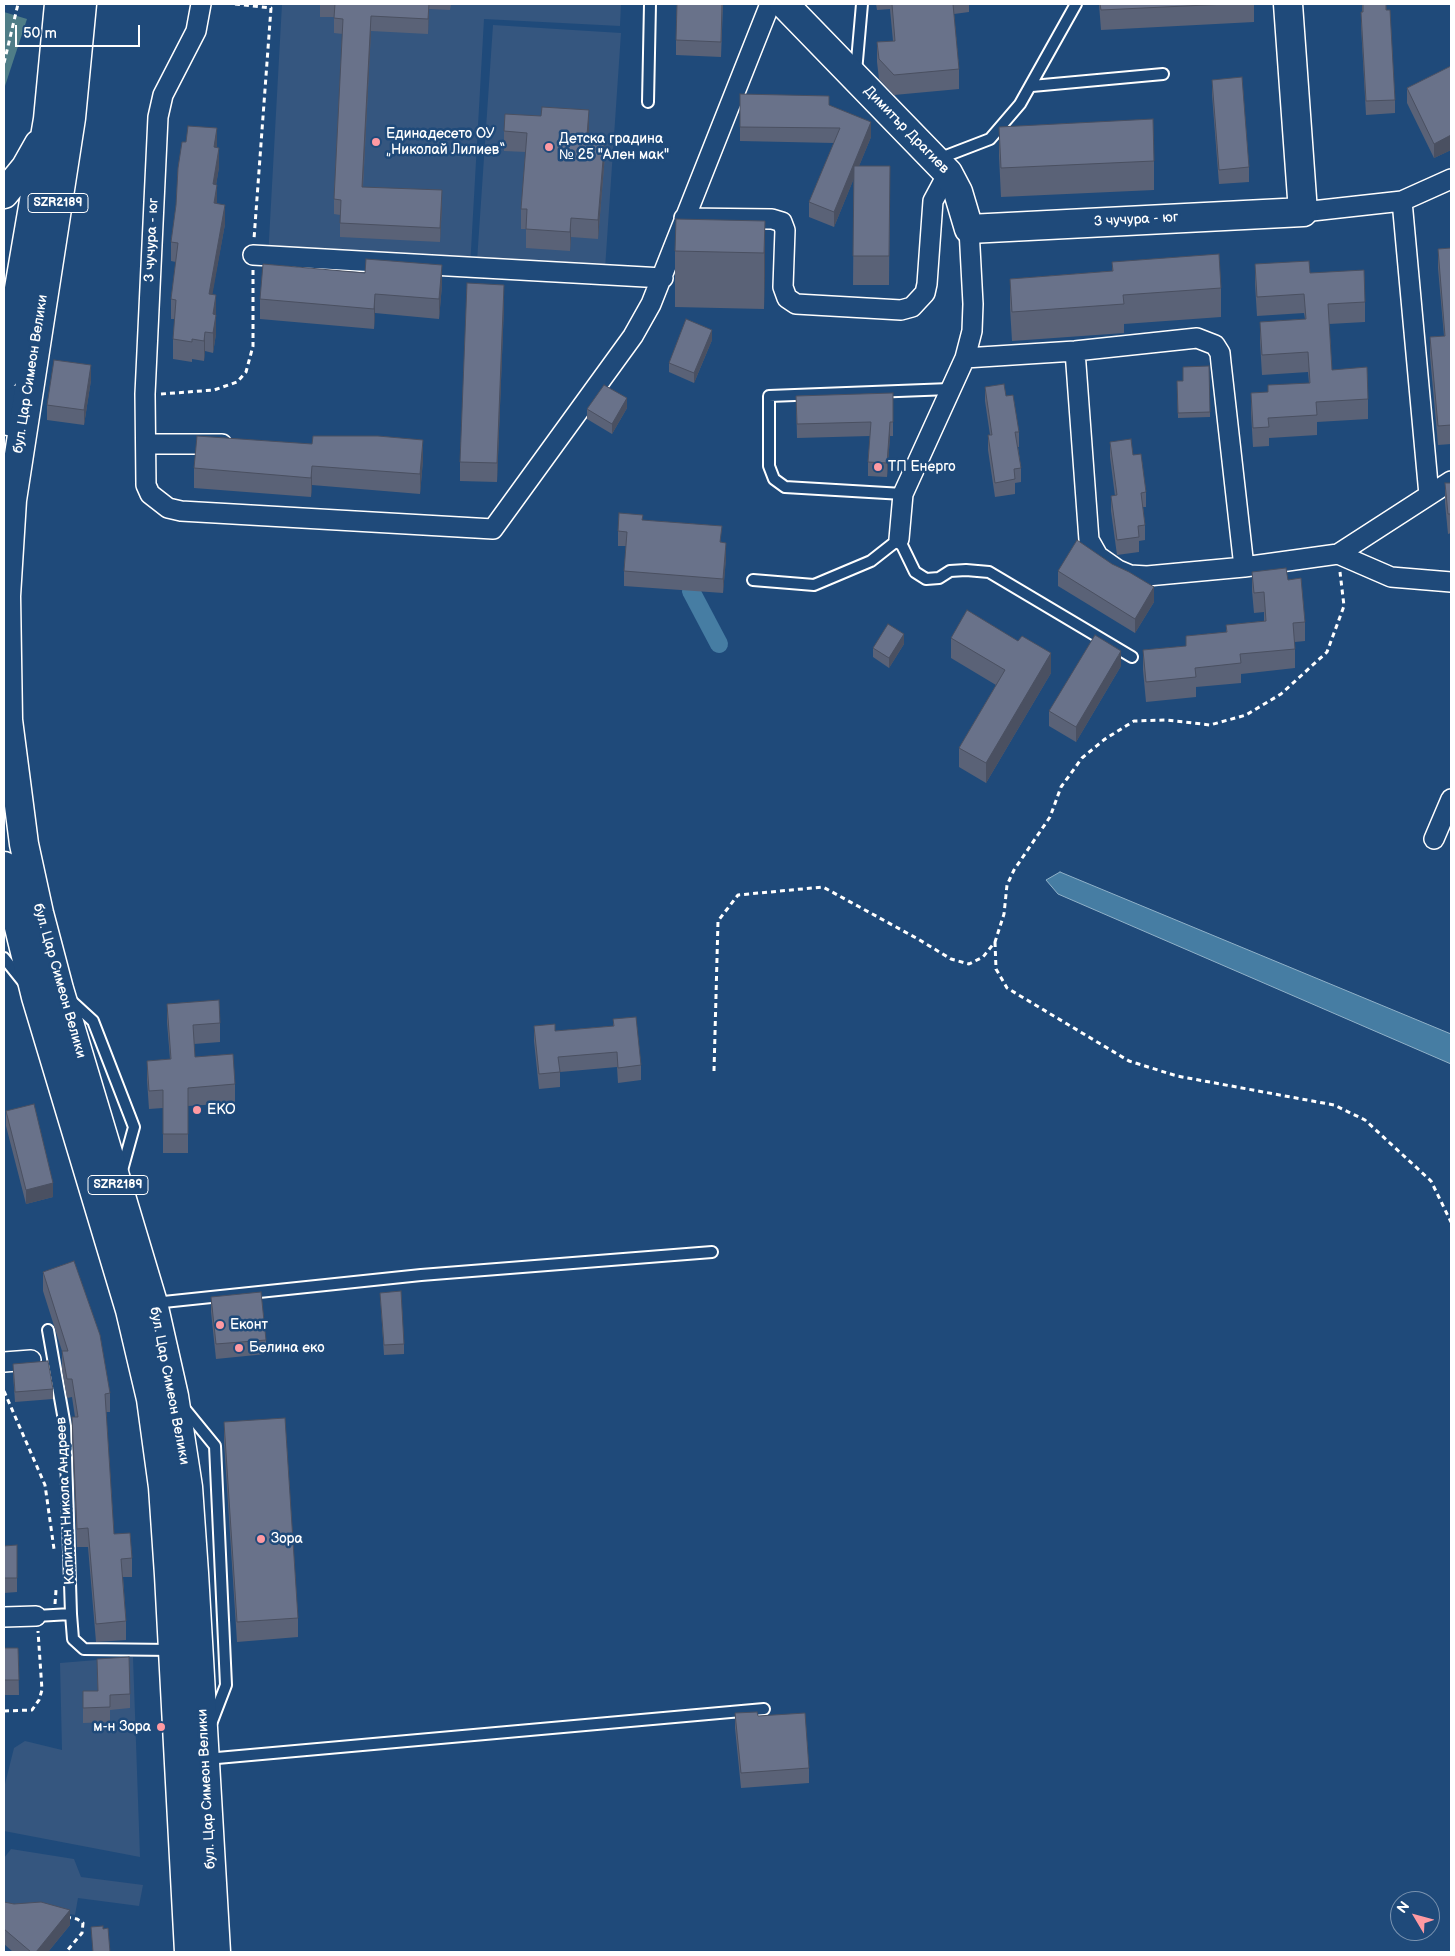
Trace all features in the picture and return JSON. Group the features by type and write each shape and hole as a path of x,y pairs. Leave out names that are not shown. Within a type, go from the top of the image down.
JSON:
{"main road":[{"name":"бул. Цар Симеон Велики","path":"4,376 48,119 59,4"},
{"name":"бул. Цар Симеон Велики","path":"82,4 71,118 14,411 12,500 6,596 8,720 24,844 39,913 47,993 130,1310 151,1399 163,1487 174,1650 189,1952"},
{"name":"Димитър Драгиев","path":"784,4 943,166 958,192 969,229"},
{"path":"1288,4 1303,212"},
{"path":"4,194 36,152 48,119"},
{"name":"3 чучура - юг","path":"969,229 1303,212"},
{"name":"бул. Цар Симеон Велики","path":"4,866 47,993 118,1185 153,1303 174,1396 188,1487 216,1952"}],"street":[{"name":"3 чучура - юг","path":"201,4 196,31 163,95 158,117 145,394 146,485 150,494 168,508 181,511 493,529 634,336 663,278"},
{"path":"253,255 663,278 684,218 770,4"},
{"path":"684,218 772,219 782,222 785,230 783,287 787,298 796,304 900,310 912,307 919,301 928,284 933,201 943,166"},
{"name":"3 чучура - юг","path":"1303,212 1402,201 1451,179"},
{"path":"1402,201 1429,495"},
{"name":"Димитър Драгиев","path":"899,539 903,494 966,358 972,331 973,304 969,229"},
{"path":"966,358 1075,351 1197,338 1215,345 1220,353 1244,568"},
{"path":"1075,351 1090,540 1098,556 1118,570 1130,575 1147,576 1244,568 1338,554 1451,481"},
{"path":"146,444 242,444"},
{"path":"1338,554 1391,577 1451,582"},
{"path":"1434,840 1451,799"},
{"path":"4,1362 31,1360"},
{"path":"4,1617 46,1615"}],"lane":[{"path":"648,102 650,4"},
{"path":"855,78 862,4"},
{"path":"943,166 990,139 1020,104 1032,86 1076,4"},
{"path":"1032,86 1163,74"},
{"path":"990,139 1008,138"},
{"path":"903,494 785,488 774,479 769,466 769,396 950,389"},
{"path":"753,580 814,585 871,561 899,539 916,572 926,579 939,578 950,571 989,572 1132,657"},
{"path":"4,958 47,993"},
{"path":"153,1303 421,1275 712,1252"},
{"name":"Капитан Никола Андреев","path":"48,1330 65,1426 73,1639 84,1649 174,1650"},
{"path":"46,1615 71,1614"},
{"path":"205,1750 764,1709"}],"path":[{"path":"4,63 18,4"},
{"path":"145,394 214,390 237,382 246,372 253,346 253,255 271,6 235,4"},
{"path":"1338,554 1344,606 1327,652 1282,694 1246,715 1210,725 1167,720 1134,721 1105,739 1082,758 1061,787 1050,817 1014,870 1007,885 1004,914 995,942 996,969 1006,988 1129,1061 1177,1076 1334,1104 1365,1120 1431,1181 1451,1222"},
{"path":"714,1071 718,921 738,895 822,887 918,939 951,960 969,964 983,957 995,942"},
{"path":"4,1391 45,1485 55,1554"},
{"path":"4,1711 32,1710 42,1690 46,1615 56,1580"},
{"path":"62,1917 77,1919 83,1923 82,1933 66,1952"}],"shaded area":[{"name":"Единадесето ОУ „Николай Лилиев“","path":"282,4 621,4 620,26 484,19 470,268 268,258"},
{"name":"Детска градина № 25 \"Ален мак\"","path":"493,25 621,33 605,269 477,261"},
{"path":"1060,872 1451,1034 1451,1064 1058,894 1046,880"},
{"path":"133,1657 140,1857 4,1831 4,1788 14,1748 25,1741 62,1750 60,1663"},
{"path":"11,1849 74,1859 81,1877 143,1885 139,1906 78,1898 75,1915 4,1902 4,1858"}],"green space":[{"path":"4,12 27,19 4,89"}],"building":[{"path":"335,4 429,4 428,19 371,16 362,187 442,190 440,228 340,223 341,200 334,199 343,19 334,18"},
{"path":"677,4 722,4 721,42 676,40"},
{"path":"892,4 953,4 959,69 894,75 879,59 877,42 895,41"},
{"path":"1100,4 1227,4 1101,10"},
{"path":"1363,4 1386,4 1386,10 1390,10 1395,100 1366,101 1361,12 1363,12"},
{"path":"1451,66 1451,135 1434,144 1407,88"},
{"path":"1242,77 1249,167 1219,170 1212,80"},
{"path":"740,94 829,96 829,105 871,122 834,212 809,202 840,128 740,127"},
{"path":"542,107 589,110 587,135 605,136 598,220 571,218 570,232 526,229 527,209 521,209 527,133 504,131 505,114 541,116"},
{"path":"1153,119 1154,161 1001,168 999,127"},
{"path":"188,126 217,128 214,147 219,148 213,184 217,185 214,203 225,205 209,294 216,295 213,314 216,315 213,333 205,332 204,341 192,339 192,342 173,339 176,300 171,299 178,243 171,242 178,168 182,142 186,142"},
{"path":"854,166 890,166 889,256 853,256"},
{"path":"676,219 765,221 764,253 675,251"},
{"path":"1451,248 1451,425 1438,426 1430,337 1445,336 1438,249"},
{"path":"1219,254 1221,288 1123,295 1124,304 1012,312 1010,279 1113,271 1112,262"},
{"path":"366,259 442,265 439,299 375,294 374,309 260,299 263,264 365,273"},
{"path":"1309,261 1310,273 1364,270 1365,302 1328,304 1332,370 1367,367 1368,399 1316,402 1317,415 1268,418 1269,427 1253,428 1251,393 1268,392 1268,385 1310,383 1308,352 1262,355 1260,322 1306,319 1304,294 1257,297 1255,264"},
{"path":"467,283 504,285 497,463 460,462"},
{"path":"686,319 712,330 694,373 669,363"},
{"path":"54,360 91,365 84,410 47,405"},
{"path":"1209,366 1210,412 1178,413 1177,381 1183,381 1183,367"},
{"path":"1004,384 1006,396 1013,395 1019,432 1015,432 1021,468 1014,469 1015,479 995,483 988,435 992,435 985,387"},
{"path":"604,385 627,398 612,424 587,409"},
{"path":"893,393 893,422 890,422 887,463 868,462 871,422 797,424 796,396"},
{"path":"197,436 312,444 313,436 378,436 423,440 420,474 312,466 311,478 194,468"},
{"path":"1131,439 1133,455 1141,454 1146,492 1141,493 1145,525 1138,526 1139,537 1117,540 1111,496 1117,495 1110,442"},
{"path":"1445,483 1451,483 1451,514 1448,514"},
{"path":"619,513 643,515 642,520 722,526 720,542 726,543 723,579 624,571 627,532 618,531"},
{"path":"1077,540 1112,564 1154,587 1135,619 1058,571"},
{"path":"1286,568 1288,580 1301,578 1305,622 1293,623 1295,649 1240,654 1241,663 1195,668 1196,677 1146,682 1143,650 1186,646 1186,636 1227,632 1226,625 1266,621 1264,592 1254,593 1252,572"},
{"path":"967,610 1018,641 1022,636 1051,653 986,763 959,748 1005,670 951,638"},
{"path":"888,624 904,634 889,658 873,648"},
{"path":"1095,635 1121,651 1076,727 1049,711"},
{"path":"219,1000 220,1023 193,1025 195,1057 233,1054 235,1084 188,1088 188,1134 163,1134 163,1090 149,1091 147,1061 171,1059 167,1004"},
{"path":"636,1017 641,1065 618,1068 617,1052 558,1057 560,1072 539,1074 534,1026 555,1024 555,1031 614,1026 613,1019"},
{"path":"34,1104 53,1183 26,1190 6,1111"},
{"path":"74,1261 100,1335 110,1393 105,1394 114,1534 130,1533 132,1558 121,1559 126,1621 96,1624 88,1528 77,1529 72,1417 78,1417 72,1379 67,1379 62,1351 68,1351 43,1272"},
{"path":"401,1291 404,1344 384,1345 380,1293"},
{"path":"261,1292 266,1340 216,1344 211,1297"},
{"path":"48,1361 53,1389 15,1392 13,1364"},
{"name":"Зора","path":"285,1418 298,1618 237,1622 224,1422"},
{"path":"17,1545 17,1578 4,1578 4,1546"},
{"path":"4,1648 18,1648 19,1680 4,1680"},
{"path":"129,1657 130,1694 110,1695 110,1707 83,1708 83,1691 98,1691 97,1659"},
{"path":"757,1712 758,1716 805,1713 809,1768 741,1773 735,1713"},
{"path":"4,1902 14,1904 41,1902 70,1910 36,1952 31,1952 4,1929"},
{"path":"103,1926 103,1929 108,1928 110,1952 93,1952 91,1927"}],"waterway":[{"path":"691,591 719,644"}],"place":[{"name":"Единадесето ОУ „Николай Лилиев“","path":"376,142"},
{"name":"Детска градина № 25 \"Ален мак\"","path":"549,147"},
{"name":"ТП Енерго","path":"878,467"},
{"name":"EKO","path":"197,1110"},
{"name":"Еконт","path":"220,1325"},
{"name":"Белина еко","path":"239,1348"},
{"name":"Зора","path":"261,1539"},
{"name":"м-н Зора","path":"161,1727"}]}
